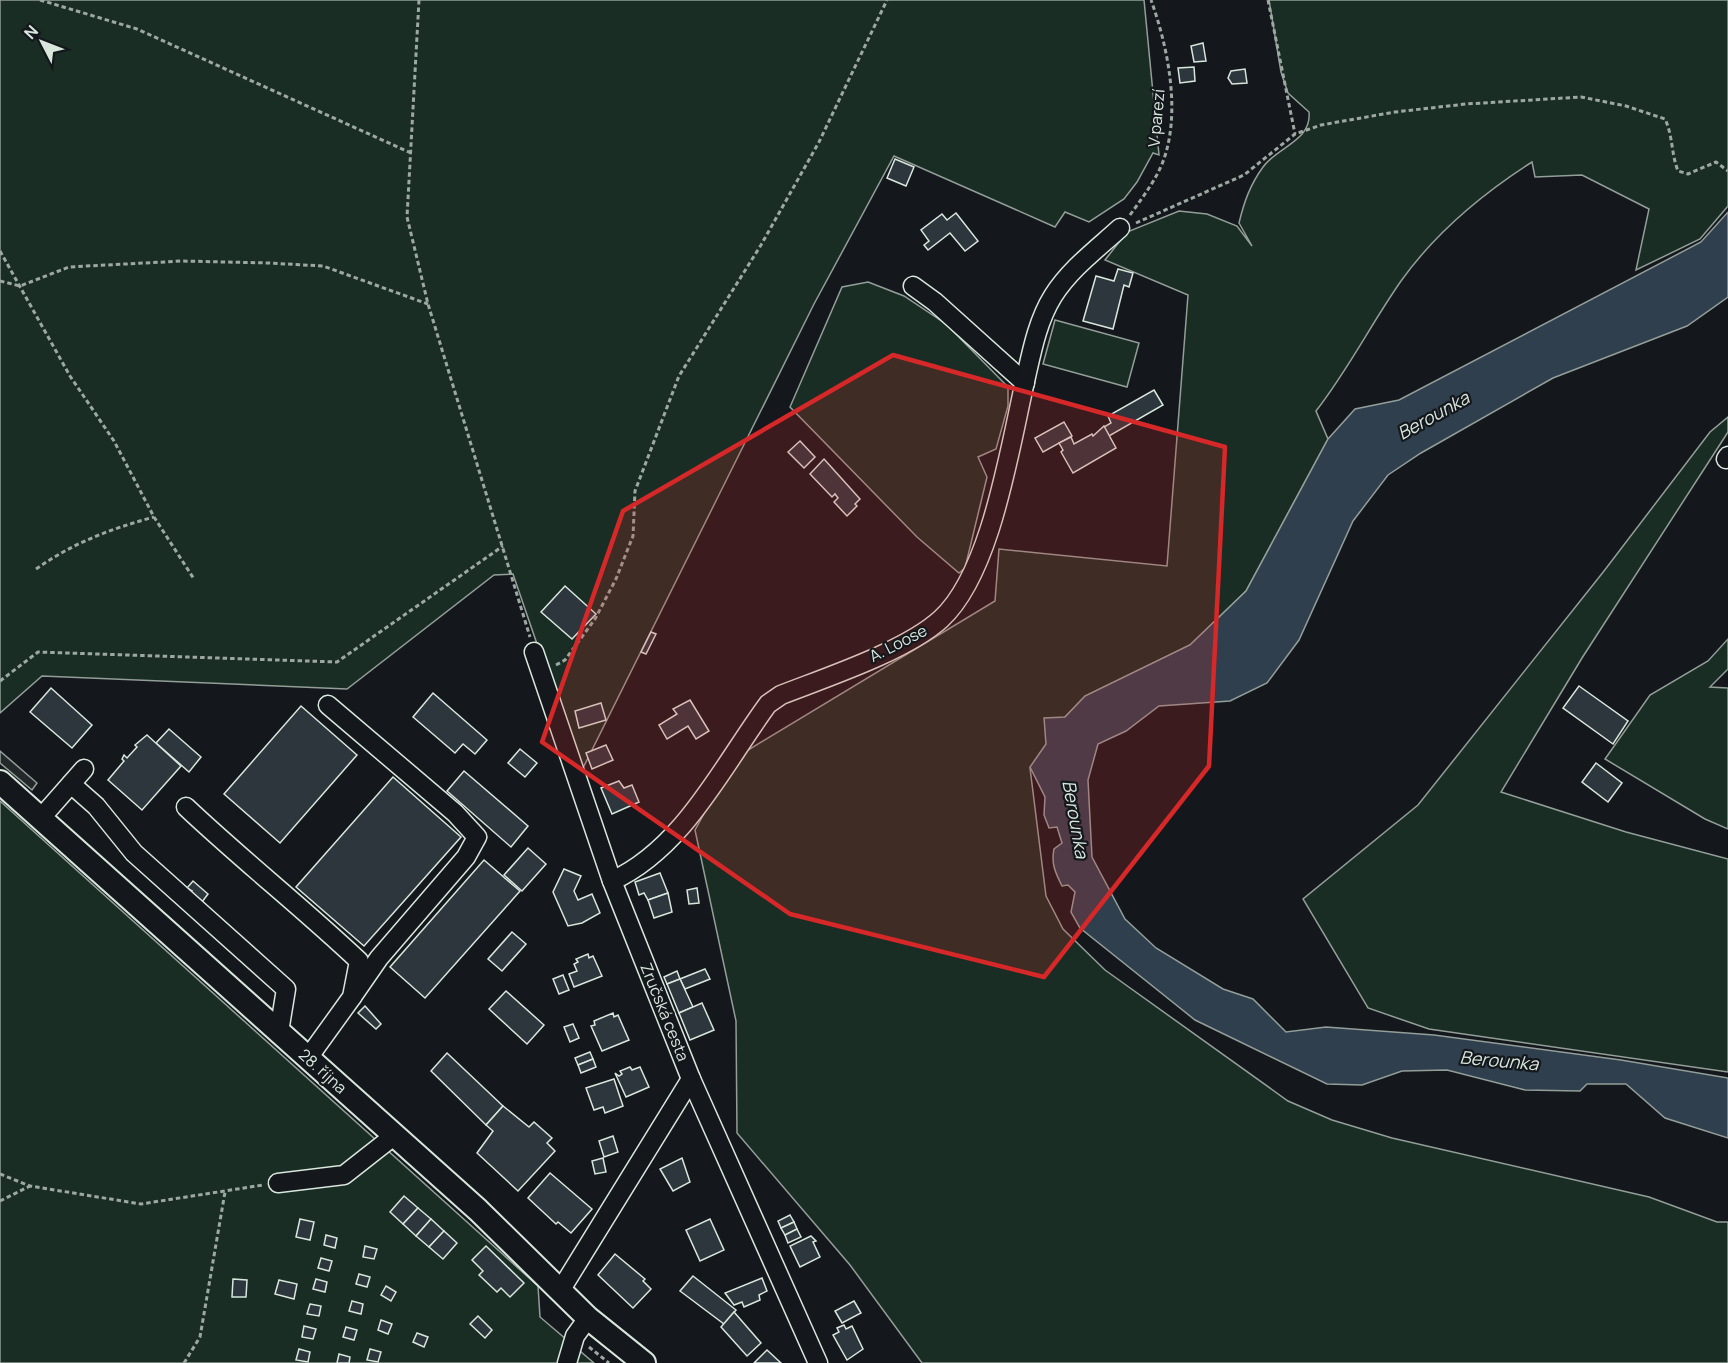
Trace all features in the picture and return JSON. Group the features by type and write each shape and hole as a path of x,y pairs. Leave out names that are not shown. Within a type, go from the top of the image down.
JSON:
{"main road":[{"name":"28. října","path":"0,782 478,1210 560,1291 581,1327 644,1363"}],"street":[{"name":"A. Loose","path":"612,881 625,875 669,840 692,813 768,704 781,695 918,637 942,618 965,589 985,541 1036,333 1053,296 1083,261 1120,228"},
{"path":"913,286 935,302 1024,383"},
{"name":"Zručská cesta","path":"534,652 612,881 691,1079 818,1363"},
{"path":"308,1058 379,958 466,857 477,837 455,813 328,705"},
{"path":"40,819 84,769"},
{"path":"71,784 96,806 134,853 286,989 279,1032"},
{"path":"186,807 244,862 308,913 359,961 352,997"},
{"path":"560,1291 691,1079"},
{"path":"279,1183 344,1175 395,1135"},
{"path":"567,1363 581,1327"}],"path":[{"path":"40,0 137,29 411,153"},
{"path":"420,0 407,217 428,304 534,652"},
{"path":"541,673 565,660 595,619 616,579 633,536 635,491 679,376 761,245 819,142 887,0"},
{"name":"V parezí","path":"1120,228 1151,186 1163,161 1170,126 1171,71 1151,0"},
{"path":"1268,0 1295,134"},
{"path":"1120,228 1158,215 1244,175 1295,134 1321,125 1395,112 1466,104 1581,97 1626,106 1665,119 1672,135 1671,153 1678,171 1688,174 1716,162 1728,171"},
{"path":"0,251 70,376 114,441 154,517 194,579"},
{"path":"0,281 20,286 69,267 182,261 269,263 323,266 428,304"},
{"path":"36,569 66,548 97,534 154,517"},
{"path":"0,681 38,652 337,662 503,546"},
{"path":"0,1174 30,1186 141,1204 279,1183"},
{"path":"0,1201 30,1186"},
{"path":"184,1363 200,1337 225,1191"},
{"path":"581,1327 609,1363"}],"highlighted area":[{"path":"893,355 1225,447 1209,766 1044,977 790,914 542,742 623,511"}],"green space":[{"path":"0,0 1144,0 1159,155 1153,153 1137,182 1124,199 1089,222 1065,212 1055,227 894,156 814,304 581,772 513,574 494,575 347,689 42,676 0,713"},
{"path":"1269,0 1728,0 1728,206 1700,239 1636,270 1649,209 1582,175 1535,177 1532,162 1495,187 1429,246 1401,281 1316,411 1328,439 1246,591 1190,645 1085,696 1065,717 1030,768 1046,896 1063,929 1105,970 1288,1101 1332,1120 1392,1138 1649,1197 1717,1222 1728,1222 1728,1363 922,1363 850,1265 737,1133 736,1021 695,830 735,758 995,601 999,549 1167,566 1188,295 1105,260 1127,232 1179,211 1207,214 1237,226 1252,246 1239,223 1245,201 1263,167 1305,130 1309,112 1288,93 1281,72"},
{"path":"868,282 904,296 946,324 1008,387 1008,406 996,449 978,457 987,477 965,568 959,573 917,537 790,407 842,287"},
{"path":"1055,320 1139,343 1127,387 1043,364"},
{"path":"1728,417 1728,432 1582,658 1501,792 1626,832 1728,859 1728,1072 1429,1029 1368,1008 1303,899 1418,805 1604,571 1710,432"},
{"path":"1728,639 1728,669 1710,687 1728,688 1728,829 1705,819 1605,759 1650,695 1708,661"},
{"path":"0,801 538,1286 540,1317 594,1363 0,1363"}],"shaded area":[{"path":"0,751 37,783 32,790 0,763"}],"water":[{"name":"Berounka","path":"1728,212 1728,297 1687,326 1553,378 1421,453 1388,475 1353,521 1299,640 1267,683 1230,701 1159,706 1126,731 1098,744 1088,780 1092,857 1125,919 1156,948 1223,989 1253,999 1286,1032 1326,1027 1434,1035 1621,1060 1728,1078 1728,1138 1665,1118 1626,1084 1587,1084 1580,1091 1525,1090 1447,1070 1402,1071 1362,1085 1327,1084 1195,1020 1080,928 1071,912 1075,892 1068,885 1062,886 1053,863 1054,849 1062,843 1057,827 1049,828 1044,815 1045,797 1030,767 1046,744 1044,718 1065,717 1085,696 1190,645 1246,591 1328,439 1355,409 1399,400 1701,242"}],"building":[{"path":"1203,43 1206,61 1194,62 1191,46"},
{"path":"1194,67 1195,81 1180,83 1178,68"},
{"path":"1245,69 1247,83 1232,84 1228,78 1231,71"},
{"path":"895,159 914,167 906,186 887,178"},
{"path":"956,213 978,241 965,251 950,233 928,250 924,245 929,241 921,230 942,214 947,220"},
{"path":"1118,269 1133,273 1129,287 1124,285 1113,329 1083,321 1096,276 1114,281"},
{"path":"1154,390 1163,405 1109,436 1104,427 1111,423 1108,416"},
{"path":"1064,422 1072,436 1043,452 1035,438"},
{"path":"1104,426 1116,448 1073,473 1061,452 1063,450 1059,443 1071,437 1074,444 1092,434 1093,436"},
{"path":"800,441 815,457 804,468 788,452"},
{"path":"824,459 860,499 855,504 857,506 847,516 834,502 838,498 835,494 832,497 810,474"},
{"path":"565,586 596,614 572,639 541,612"},
{"path":"651,632 656,634 646,654 641,652"},
{"path":"1579,686 1628,721 1613,744 1563,708"},
{"path":"51,688 92,725 72,748 30,712"},
{"path":"433,693 487,740 475,754 463,744 455,753 413,717"},
{"path":"690,700 709,731 696,739 688,726 667,739 659,725 677,714 673,709"},
{"path":"601,703 606,720 579,728 575,711"},
{"path":"301,706 357,755 280,843 224,794"},
{"path":"169,729 201,757 189,772 156,743"},
{"path":"147,735 181,766 142,810 108,780 124,761 122,759 124,755 127,758 137,747 135,745"},
{"path":"606,745 613,760 592,769 586,753"},
{"path":"520,749 537,763 525,777 508,763"},
{"path":"1596,763 1622,783 1608,802 1582,782"},
{"path":"464,771 528,826 511,847 447,791"},
{"path":"393,777 461,837 364,946 296,887"},
{"path":"619,781 624,788 632,785 639,802 612,814 601,788"},
{"path":"528,848 546,864 522,891 504,875"},
{"path":"484,860 520,891 425,998 390,967"},
{"path":"564,869 581,876 574,891 578,900 592,894 600,913 582,923 568,926 553,892"},
{"path":"660,873 668,893 648,900 644,893 639,895 635,882"},
{"path":"193,881 208,894 199,906 187,896 192,891 187,888"},
{"path":"697,888 699,903 689,904 687,890"},
{"path":"668,893 672,912 654,918 648,900"},
{"path":"512,932 526,944 502,971 488,959"},
{"path":"588,954 589,958 593,956 602,976 574,987 569,974 577,971 574,964 578,962 576,959"},
{"path":"705,969 710,979 685,989 680,979"},
{"path":"677,971 680,979 667,984 664,977"},
{"path":"563,975 569,990 559,994 553,979"},
{"path":"680,979 693,1007 679,1013 667,984"},
{"path":"506,991 544,1025 527,1044 489,1009"},
{"path":"702,1003 714,1030 690,1040 679,1013"},
{"path":"365,1006 381,1024 376,1029 358,1013"},
{"path":"613,1013 614,1017 618,1015 629,1040 602,1051 591,1026 595,1025 594,1021"},
{"path":"573,1024 579,1038 570,1042 564,1027"},
{"path":"590,1052 593,1059 578,1065 575,1058"},
{"path":"447,1053 503,1106 486,1125 431,1071"},
{"path":"593,1059 596,1067 581,1073 578,1065"},
{"path":"630,1067 632,1070 640,1067 649,1087 626,1097 615,1073 619,1076 622,1074 620,1071"},
{"path":"614,1079 623,1106 605,1113 603,1107 594,1110 586,1088"},
{"path":"503,1106 529,1127 534,1122 552,1138 547,1143 555,1151 518,1191 477,1153 493,1131 486,1125"},
{"path":"613,1136 618,1152 604,1157 599,1141"},
{"path":"603,1158 606,1172 595,1174 592,1161"},
{"path":"682,1158 690,1182 673,1191 660,1169"},
{"path":"550,1173 592,1209 571,1233 558,1222 556,1224 528,1198"},
{"path":"404,1196 418,1208 403,1224 390,1212"},
{"path":"418,1208 431,1219 416,1236 403,1224"},
{"path":"790,1215 794,1222 781,1228 778,1221"},
{"path":"300,1219 314,1222 310,1240 296,1237"},
{"path":"431,1219 444,1231 429,1247 416,1236"},
{"path":"710,1219 724,1250 700,1261 686,1230"},
{"path":"794,1222 797,1229 785,1235 781,1228"},
{"path":"797,1229 801,1237 788,1243 785,1235"},
{"path":"444,1231 457,1243 443,1259 429,1247"},
{"path":"326,1235 337,1238 335,1248 324,1245"},
{"path":"811,1236 816,1241 813,1242 820,1257 800,1267 790,1246"},
{"path":"365,1246 377,1249 374,1259 363,1257"},
{"path":"486,1246 524,1283 510,1297 501,1288 497,1292 479,1275 483,1271 472,1260"},
{"path":"615,1254 645,1279 643,1281 651,1289 633,1308 598,1275"},
{"path":"321,1258 332,1261 329,1271 318,1268"},
{"path":"359,1274 370,1277 367,1287 356,1284"},
{"path":"693,1276 736,1310 724,1324 680,1291"},
{"path":"762,1278 767,1291 759,1295 760,1300 744,1307 742,1302 734,1305 725,1293"},
{"path":"233,1279 247,1280 246,1297 232,1297"},
{"path":"316,1279 327,1282 325,1292 313,1289"},
{"path":"279,1280 297,1284 294,1299 275,1294"},
{"path":"386,1286 396,1292 391,1301 381,1295"},
{"path":"352,1301 363,1304 361,1314 349,1311"},
{"path":"854,1301 861,1313 842,1323 835,1311"},
{"path":"310,1304 321,1306 319,1316 307,1314"},
{"path":"734,1312 761,1343 747,1356 721,1327"},
{"path":"478,1316 492,1330 485,1338 470,1324"},
{"path":"381,1320 392,1324 388,1334 378,1330"},
{"path":"844,1325 846,1329 852,1326 863,1349 847,1360 833,1335 839,1332 837,1328"},
{"path":"304,1326 316,1329 313,1339 302,1337"},
{"path":"346,1327 357,1330 354,1340 343,1337"},
{"path":"417,1333 428,1337 424,1347 413,1342"},
{"path":"299,1349 310,1352 308,1362 296,1360"},
{"path":"370,1349 381,1352 378,1362 367,1360"},
{"path":"767,1350 781,1363 754,1363"},
{"path":"339,1354 350,1357 349,1363 337,1363"}]}
